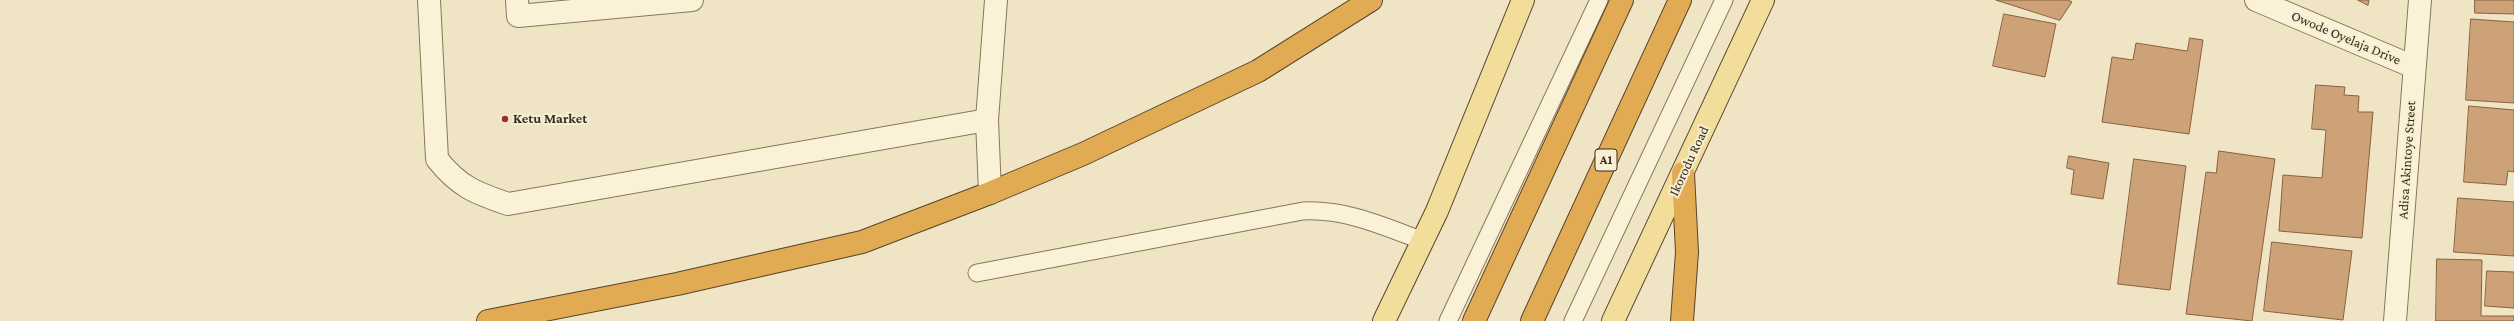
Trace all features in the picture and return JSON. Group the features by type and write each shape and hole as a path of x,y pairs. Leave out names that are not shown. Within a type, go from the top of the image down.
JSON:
{"highway":[{"path":"488,321 677,284 862,242 990,193 1083,154 1258,70 1371,0"},
{"path":"1474,321 1622,0"},
{"name":"A1","path":"1532,321 1680,0"},
{"path":"1682,321 1687,252 1683,173"}],"main road":[{"path":"1384,321 1437,212 1523,0"},
{"name":"Ikorodu Road","path":"1613,321 1763,0"}],"street":[{"path":"429,0 437,159 450,176 474,192 508,204 987,120"},
{"path":"517,0 518,16 692,0"},
{"path":"990,193 987,120 996,0"},
{"name":"Owode Oyelaja Drive","path":"2256,0 2414,66"},
{"name":"Adisa Akintoye Street","path":"2395,321 2420,0"}],"lane":[{"path":"1448,321 1599,0"},
{"path":"1572,321 1724,0"},
{"path":"977,273 1303,210 1327,210 1357,217 1423,241"}],"building":[{"path":"1996,0 2068,0 2072,2 2060,20"},
{"path":"2358,0 2369,0 2368,5"},
{"path":"2475,0 2514,0 2514,14 2475,13"},
{"path":"2004,14 2056,24 2045,77 1993,66"},
{"path":"2471,19 2514,22 2514,103 2466,100"},
{"path":"2190,38 2203,40 2189,134 2102,122 2112,57 2133,60 2136,43 2187,51"},
{"path":"2316,85 2345,87 2344,95 2359,96 2358,112 2373,112 2362,238 2279,231 2283,175 2322,178 2326,130 2312,129"},
{"path":"2469,106 2514,110 2514,172 2508,171 2506,185 2464,182"},
{"path":"2219,151 2275,159 2252,321 2186,314 2206,172 2216,173"},
{"path":"2069,156 2109,163 2103,199 2071,194 2074,170 2067,168"},
{"path":"2134,159 2186,166 2170,290 2118,284"},
{"path":"2458,198 2514,202 2514,256 2454,252"},
{"path":"2272,242 2352,251 2343,320 2264,311"},
{"path":"2437,259 2482,260 2481,316 2514,316 2514,321 2436,321"},
{"path":"2487,271 2514,272 2514,308 2485,306"}],"place":[{"name":"Ketu Market","path":"505,119"}]}
